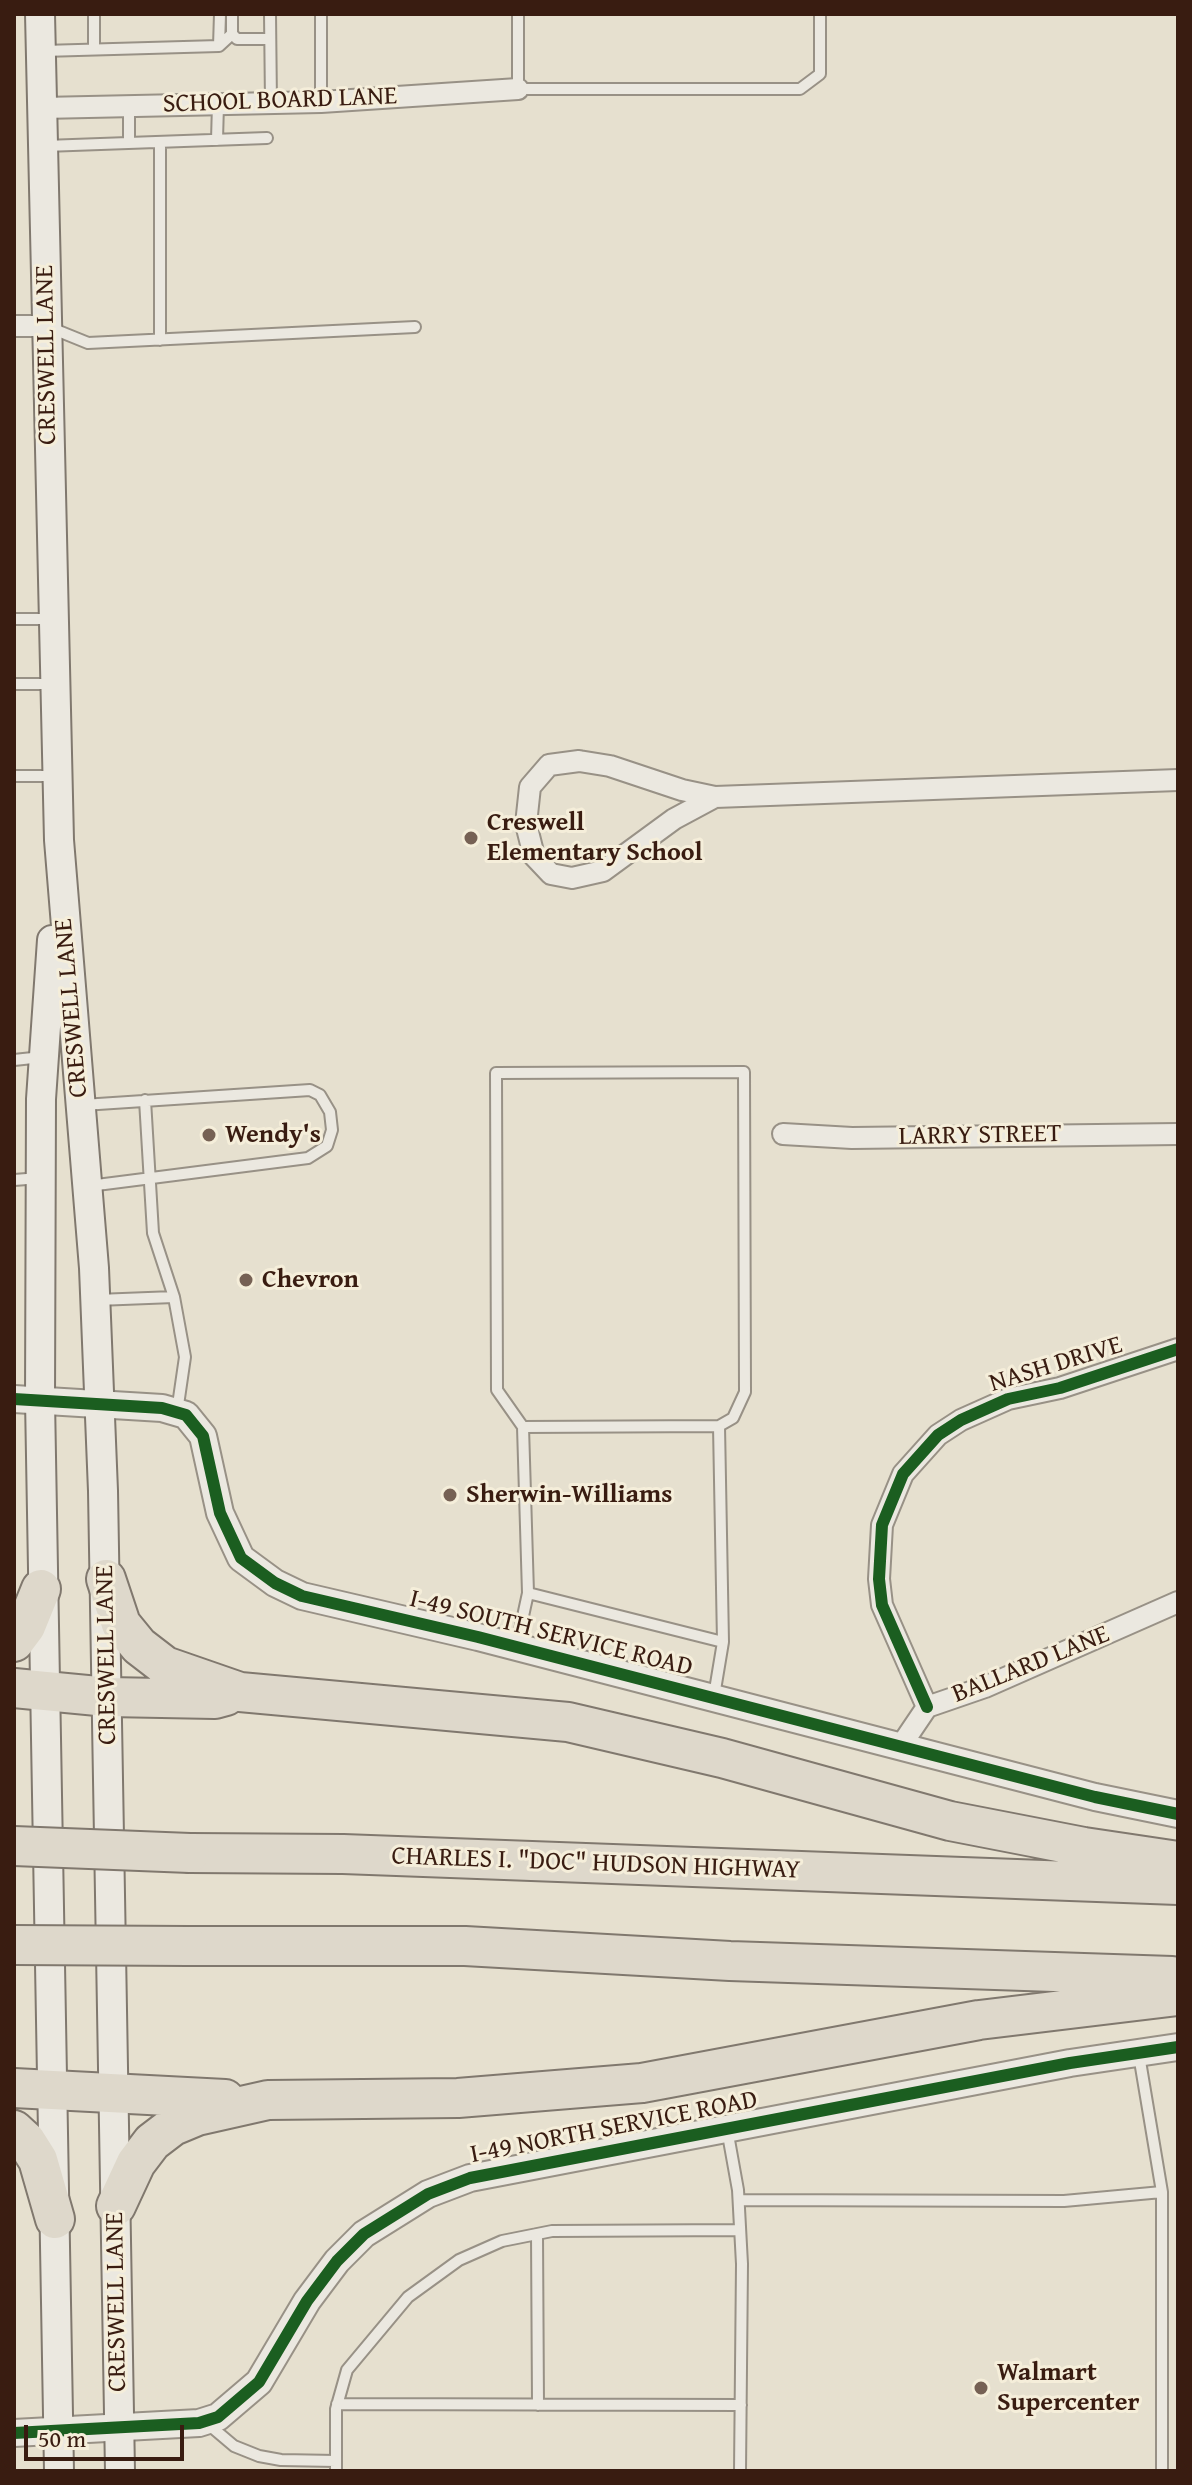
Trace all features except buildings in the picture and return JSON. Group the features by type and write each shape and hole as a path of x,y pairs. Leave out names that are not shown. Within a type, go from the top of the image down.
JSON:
{"highway":[{"path":"106,1579 121,1624 139,1646 165,1666 240,1692 568,1722 722,1758 950,1821 1084,1847 1178,1861"},
{"path":"14,1642 26,1626 41,1589"},
{"path":"29,1689 108,1697 215,1699 240,1692"},
{"name":"CHARLES I. \"DOC\" HUDSON HIGHWAY","path":"14,1846 190,1853 343,1854 1178,1885"},
{"path":"14,1945 465,1946 730,1961 1178,1976"},
{"path":"32,2089 268,2100 458,2098 642,2083 979,2020 1178,1996"},
{"path":"116,2206 136,2163 152,2142 173,2126 197,2116 268,2100"},
{"path":"14,2130 26,2141 38,2160 55,2219"}],"main road":[{"name":"CRESWELL LANE","path":"40,14 59,840 95,1300 106,1579 120,2471"},
{"name":"CRESWELL LANE","path":"59,840 43,1057 27,1179 27,1399 41,1589 29,1689 32,2089 55,2219 59,2471"}],"street":[{"name":"SCHOOL BOARD LANE","path":"42,108 321,102 518,89"},
{"path":"14,326 46,326"},
{"path":"715,797 674,819 603,871 572,878 551,874 534,856 526,824 530,787 549,765 579,761 610,766 682,790 715,797 1178,780"},
{"name":"LARRY STREET","path":"783,1134 852,1138 1178,1134"},
{"name":"NASH DRIVE","path":"927,1707 882,1605 878,1552 890,1498 920,1452 961,1420 1008,1399 1060,1388 1178,1349"},
{"path":"27,1399 177,1413"},
{"name":"I-49 SOUTH SERVICE ROAD","path":"177,1413 186,1415 203,1436 216,1501 241,1558 275,1583 302,1596 516,1647 1095,1797 1178,1814"},
{"name":"BALLARD LANE","path":"900,1747 927,1707 985,1687 1178,1602"},
{"name":"I-49 NORTH SERVICE ROAD","path":"14,2433 119,2429 205,2421 218,2417 259,2382 307,2301 337,2261 364,2234 406,2206 470,2178 726,2127 1178,2047"}],"lane":[{"path":"94,14 94,49"},
{"path":"219,46 220,14"},
{"path":"232,14 232,34 237,39 270,39"},
{"path":"270,14 271,103"},
{"path":"321,14 321,102"},
{"path":"518,14 518,89 800,89 820,74 820,14"},
{"path":"41,51 219,46 232,34"},
{"path":"217,140 218,104"},
{"path":"129,105 129,143"},
{"path":"43,146 267,138"},
{"path":"160,142 160,340"},
{"path":"46,326 88,343 415,327"},
{"path":"14,619 53,619"},
{"path":"14,684 55,684"},
{"path":"14,776 58,776"},
{"path":"14,1060 43,1057"},
{"path":"516,1647 528,1593 523,1427 497,1390 496,1073 744,1072 745,1392 733,1418 719,1426 523,1427"},
{"path":"79,1105 310,1090 320,1095 330,1112 332,1130 327,1146 308,1158 87,1186"},
{"path":"145,1100 153,1233 174,1297 185,1357 177,1413"},
{"path":"95,1300 174,1297"},
{"path":"713,1698 723,1642 719,1426"},
{"path":"528,1593 723,1642"},
{"path":"1139,2052 1162,2192 1162,2471"},
{"path":"726,2127 739,2200 740,2471"},
{"path":"739,2200 1064,2201 1162,2192"},
{"path":"205,2421 234,2446 259,2456 336,2466 337,2404 347,2370 408,2297 459,2260 494,2244 537,2234 578,2230 740,2230"},
{"path":"537,2234 538,2405"},
{"path":"337,2404 741,2405"}],"cycle path":[{"path":"927,1707 882,1605 879,1579 882,1525 903,1474 938,1435 961,1420 1008,1399 1060,1388 1178,1349"},
{"path":"14,1399 162,1408 186,1415 203,1436 220,1513 241,1558 275,1583 302,1596 478,1637 1095,1797 1178,1814"},
{"path":"14,2433 199,2423 218,2417 259,2382 307,2301 337,2261 364,2234 428,2194 470,2178 1070,2063 1178,2047"}],"place":[{"name":"Creswell Elementary School","path":"471,838"},
{"name":"Wendy's","path":"209,1135"},
{"name":"Chevron","path":"246,1280"},
{"name":"Sherwin-Williams","path":"450,1495"},
{"name":"Walmart Supercenter","path":"981,2388"}]}
